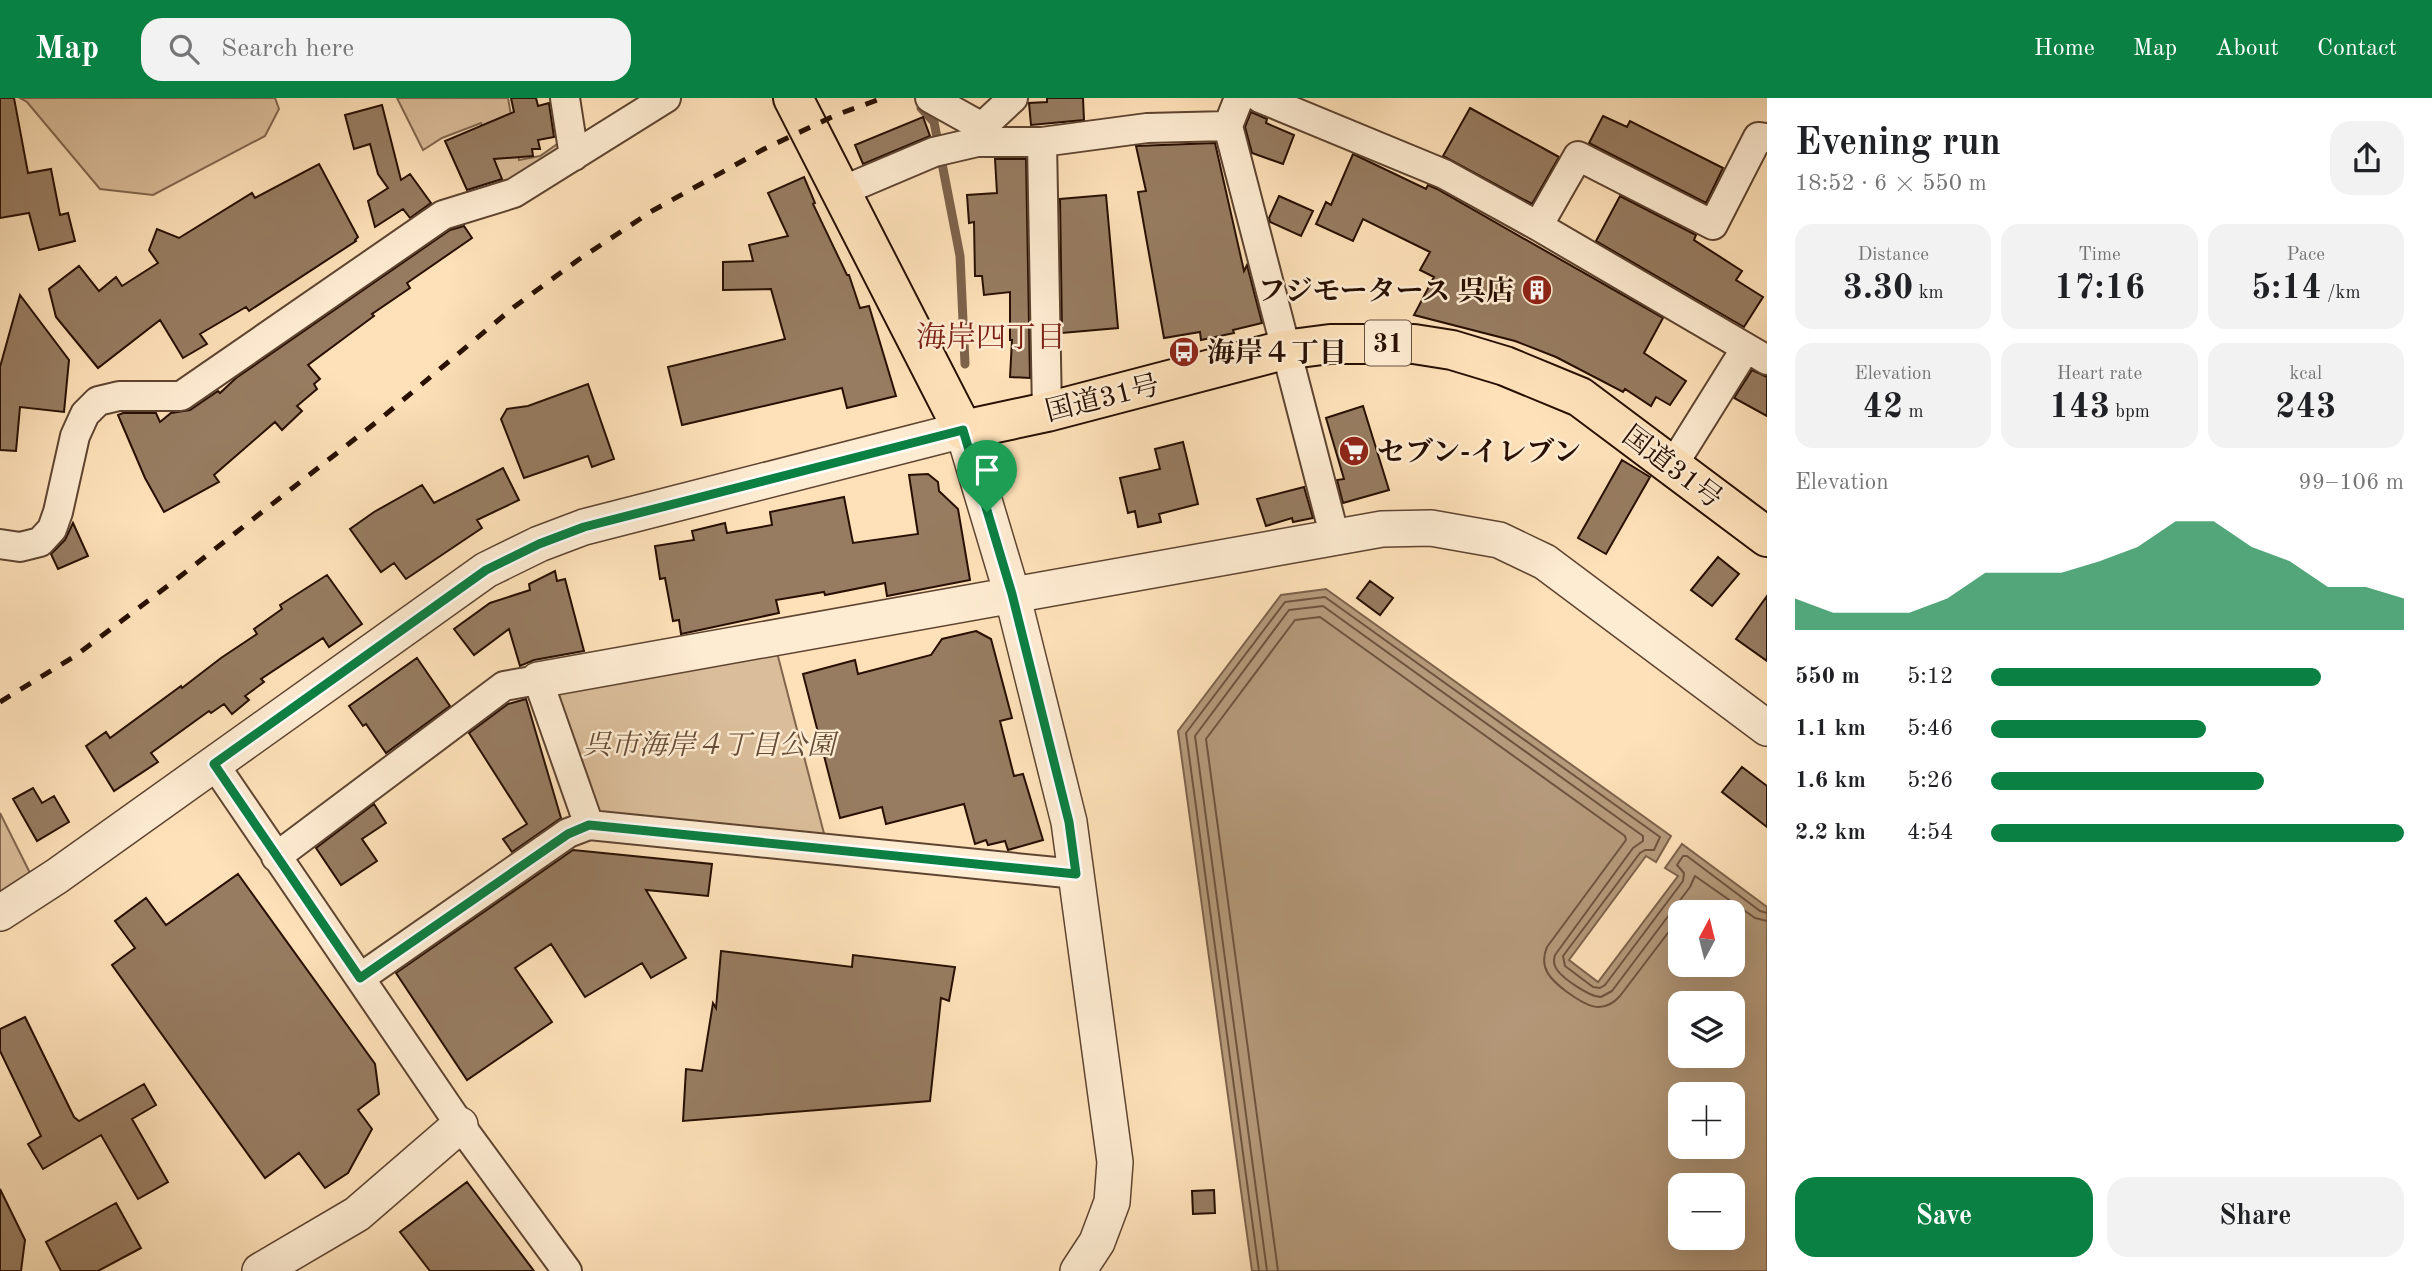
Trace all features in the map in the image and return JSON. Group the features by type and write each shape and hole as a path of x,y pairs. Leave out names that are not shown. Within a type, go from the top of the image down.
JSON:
{"highway":[{"path":"793,98 963,430"},
{"name":"国道31号","path":"963,430 1046,412 1284,351 1330,344 1414,344 1452,350 1505,366 1580,397 1673,464 1767,537"}],"street":[{"path":"565,98 573,156"},
{"path":"0,544 20,547 40,542 52,529 75,436 85,414 98,401 119,396 181,396 443,215 514,193 666,98"},
{"path":"930,98 961,142"},
{"path":"842,191 961,142 1013,98"},
{"path":"1239,98 1228,126 1284,351 1335,538"},
{"path":"1260,98 1444,174 1757,354 1673,464"},
{"path":"961,142 1042,142 1147,128 1228,126"},
{"path":"1538,226 1578,156 1713,225 1758,137 1767,138"},
{"path":"1042,142 1046,412"},
{"path":"0,913 57,876 486,570 539,544 609,520 963,430 1012,594 1069,822 1115,1163 1112,1202 1097,1242 1078,1271"},
{"path":"276,858 504,686 1382,529 1431,528 1499,540 1545,562 1767,728"},
{"path":"538,680 589,825"},
{"path":"214,764 460,1125 567,1271"},
{"path":"360,978 568,834 589,825 1076,874"},
{"path":"260,1271 357,1214 460,1125"}],"green space":[{"path":"20,98 275,98 279,109 265,136 153,195 100,189 27,102"},
{"path":"397,98 508,98 519,160 540,156 566,138 570,154 505,192 481,123 442,138 423,150"},
{"name":"呉市海岸４丁目公園","path":"774,641 827,845 592,821 543,683"},
{"path":"0,813 36,885 0,908"}],"water":[{"path":"1326,589 1671,836 1656,862 1646,856 1569,960 1598,982 1678,876 1665,868 1682,844 1767,907 1767,1271 1252,1271 1178,731 1281,595"}],"building":[{"path":"0,98 14,98 28,173 51,169 60,215 68,213 75,241 39,250 29,213 0,218"},
{"path":"511,98 536,98 538,106 549,103 554,137 538,140 540,149 532,149 533,156 494,159 502,179 467,190 445,141 514,112"},
{"path":"1047,98 1083,98 1084,120 1031,125 1029,103 1047,102"},
{"path":"382,105 401,180 410,174 431,203 410,218 403,209 375,227 368,201 388,188 378,174 370,144 354,149 345,115"},
{"path":"1470,108 1559,157 1532,204 1443,156"},
{"path":"1251,112 1267,119 1266,123 1294,135 1283,164 1252,153 1245,127"},
{"path":"1603,116 1627,127 1630,121 1723,168 1706,203 1589,143"},
{"path":"923,117 930,136 863,164 855,145"},
{"path":"1215,143 1244,271 1247,265 1262,323 1233,330 1234,333 1201,340 1200,332 1164,338 1138,192 1146,191 1136,146"},
{"name":"フジモータース 呉店","path":"1353,154 1426,189 1428,185 1437,189 1663,318 1644,353 1686,381 1670,405 1656,397 1651,406 1625,389 1623,392 1556,357 1515,341 1414,315 1434,277 1420,270 1430,252 1363,219 1353,241 1316,224 1326,202 1331,205"},
{"path":"995,159 1026,159 1030,378 1010,377 1010,292 984,295 982,276 975,276 974,222 969,223 967,195 997,193"},
{"path":"319,164 358,237 356,241 249,311 246,307 200,334 207,344 183,358 160,320 98,368 56,317 49,289 79,266 99,291 116,277 122,286 158,263 149,250 157,229 179,238 252,193 255,198"},
{"path":"804,177 815,203 813,204 849,275 860,308 869,306 896,396 847,408 842,388 682,425 668,367 785,339 771,289 723,290 723,262 753,261 749,245 788,236 768,193"},
{"path":"1106,195 1118,328 1062,333 1060,199"},
{"path":"1279,196 1313,211 1301,236 1270,222 1269,218"},
{"path":"1620,196 1696,235 1694,240 1742,271 1736,280 1763,297 1744,327 1596,241"},
{"path":"464,226 472,238 407,283 410,288 372,314 374,316 308,365 320,379 314,384 317,389 297,406 302,411 282,430 275,422 214,475 219,482 164,512 145,478 118,415 156,413 160,422 171,413 190,410 218,391 220,393 236,378 450,230"},
{"path":"20,295 69,360 64,412 20,407 16,451 0,450 0,367"},
{"path":"1752,370 1767,377 1767,416 1734,398"},
{"path":"588,384 614,459 592,467 588,456 524,478 501,419 507,409 528,406"},
{"path":"1363,406 1389,490 1343,503 1337,480 1344,479 1326,418"},
{"path":"1183,442 1198,504 1159,514 1161,522 1138,527 1135,511 1128,513 1120,478 1160,469 1155,449"},
{"path":"1622,460 1650,477 1606,554 1578,538"},
{"path":"503,468 519,500 477,520 482,528 406,579 394,563 381,572 350,529 422,485 434,503"},
{"path":"928,474 938,482 939,491 958,509 970,580 887,596 885,583 825,595 824,592 776,600 779,613 681,634 679,620 673,621 665,578 660,579 655,546 694,540 692,531 725,523 727,533 772,525 770,512 844,497 853,543 918,534 909,475"},
{"path":"1304,487 1313,518 1293,522 1292,518 1266,526 1257,499"},
{"path":"73,523 88,556 58,569 51,554 65,540"},
{"path":"1718,557 1739,574 1712,606 1691,590"},
{"path":"555,571 557,581 565,579 584,651 534,660 520,666 509,629 474,655 454,629 490,603 530,590 529,584"},
{"path":"327,575 362,624 329,647 323,638 261,679 264,682 245,696 249,700 232,714 224,704 211,713 209,711 151,753 158,762 114,791 86,746 106,732 110,738 181,686 182,688 257,634 254,629 282,609 280,605"},
{"path":"1370,581 1393,598 1380,615 1357,598"},
{"path":"1767,596 1767,661 1736,639"},
{"path":"976,631 991,639 1012,718 1000,721 1014,776 1023,774 1043,840 1008,850 1005,841 988,845 986,840 975,844 964,804 886,824 882,807 840,818 803,674 855,660 858,674 931,655 942,639"},
{"path":"417,658 450,706 386,753 366,724 363,726 349,706"},
{"path":"526,699 561,818 512,852 503,839 527,824 469,733 508,704"},
{"path":"1742,767 1767,786 1767,827 1722,792"},
{"path":"33,788 42,803 54,796 69,822 37,841 13,799"},
{"path":"374,804 386,823 362,839 377,861 341,885 316,848"},
{"path":"573,850 712,864 708,896 646,890 686,958 651,978 642,963 585,997 551,944 515,968 552,1022 467,1080 396,973"},
{"path":"238,874 375,1064 379,1094 358,1110 372,1129 348,1173 325,1188 299,1153 265,1178 112,965 135,948 115,921 146,898 166,925"},
{"path":"721,951 852,967 853,955 955,967 949,1001 941,998 930,1101 683,1121 686,1069 702,1071 713,1003 716,1008"},
{"path":"25,1017 74,1117 79,1121 144,1084 156,1105 132,1119 168,1182 138,1199 101,1135 43,1169 28,1144 41,1136 0,1051 0,1029"},
{"path":"467,1182 534,1271 430,1271 400,1232"},
{"path":"0,1189 25,1240 21,1271 0,1271"},
{"path":"1214,1190 1215,1213 1193,1214 1192,1191"},
{"path":"116,1203 141,1248 98,1271 61,1271 46,1242"}],"waterway":[{"path":"921,108 934,122 960,256 965,364"}],"railway":[{"path":"0,702 75,656 173,582 379,420 514,307 578,260 652,211 764,149 836,115 883,98"}],"place":[{"name":"フジモータース 呉店","path":"1537,290"},
{"name":"海岸４丁目","path":"1184,352"},
{"name":"セブン-イレブン","path":"1354,451"}],"district":[{"name":"海岸四丁目","path":"991,337"}],"route":[{"path":"963,430 987,512 1012,594 1069,822 1076,874 589,825 568,834 360,978 214,764 486,570 539,544 584,527 963,430"}]}
